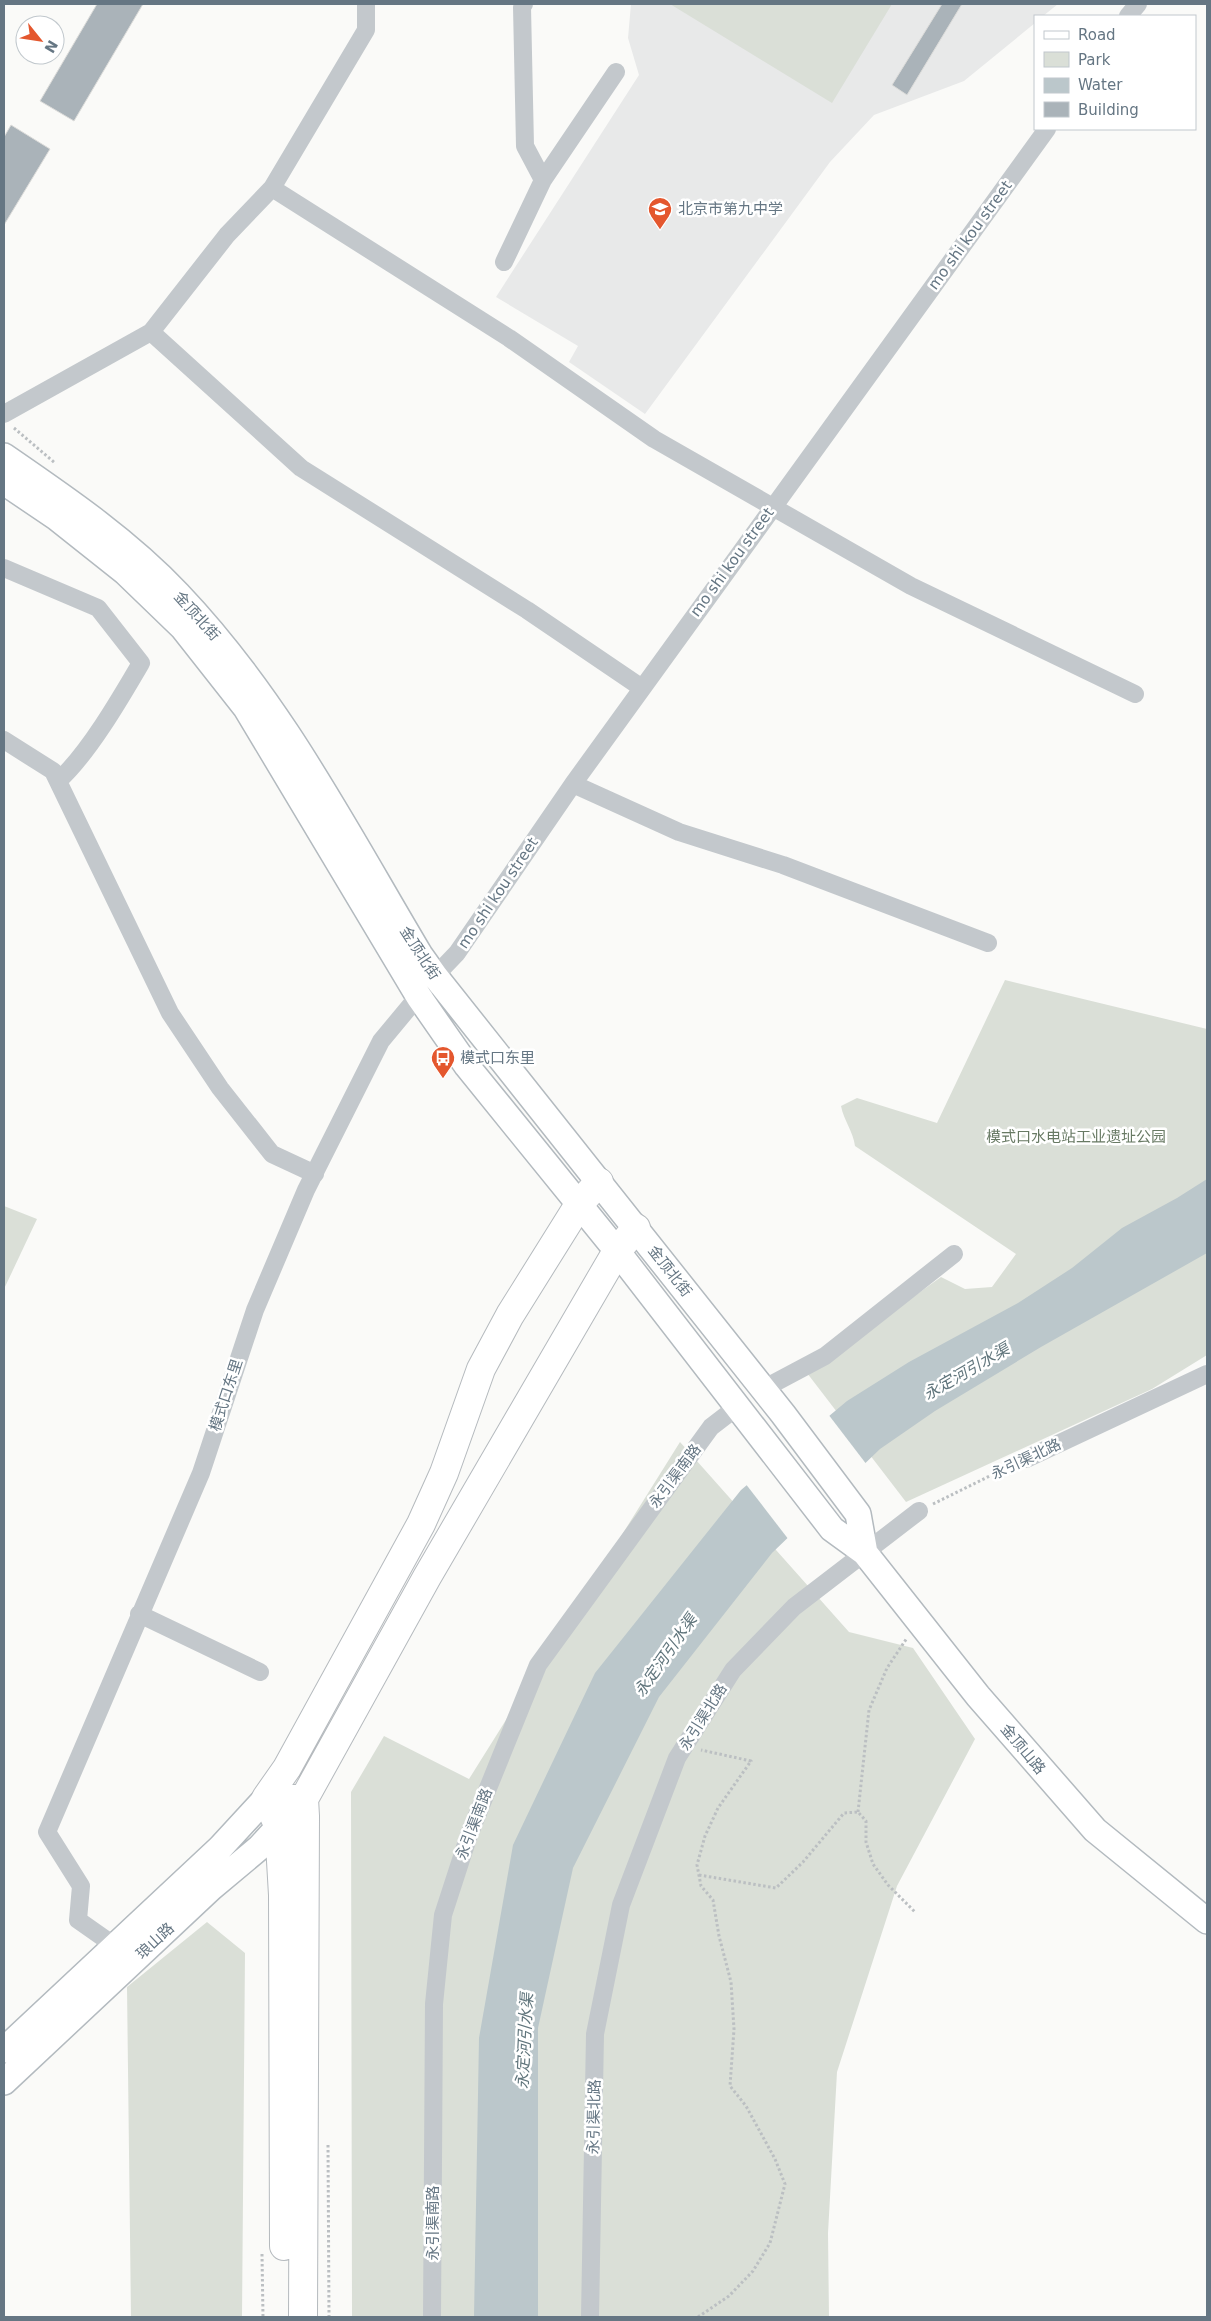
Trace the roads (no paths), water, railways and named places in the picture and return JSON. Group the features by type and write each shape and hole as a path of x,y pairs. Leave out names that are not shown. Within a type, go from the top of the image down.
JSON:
{"main road":[{"name":"金顶北街","path":"4,456 96,520 178,593 235,658 289,733 420,956 783,1414 848,1500 858,1514 865,1553"},
{"name":"金顶北街","path":"4,482 57,518 124,572 184,628 246,708 419,997 467,1066 580,1203 832,1529 865,1553"},
{"path":"266,1798 287,1768 402,1562 444,1473 482,1370 510,1315 580,1203 599,1182"},
{"path":"303,2317 304,1799 427,1577 617,1251 636,1228"},
{"name":"金顶山路","path":"865,1553 1038,1767 1095,1830 1207,1921"},
{"path":"266,1798 304,1799"},
{"path":"266,1798 279,1827 284,1894 284,2317"},
{"name":"琅山路","path":"4,2050 220,1848 266,1798"},
{"name":"琅山路","path":"4,2082 211,1888 260,1847 304,1799"}],"street":[{"path":"4,414 151,332 227,235 272,188 366,30 366,4"},
{"path":"524,4 522,7 525,146 542,180"},
{"path":"1129,15 1138,4"},
{"path":"504,262 542,180 616,72"},
{"name":"mo shi kou street","path":"419,997 435,976 457,953 573,784 1046,130"},
{"path":"272,188 509,338 654,439 912,586 1135,694"},
{"path":"151,332 301,468 527,610 642,688"},
{"path":"4,568 98,608 141,664 122,696 86,748 70,770 58,781"},
{"path":"4,740 53,771 170,1013 220,1088 272,1154 315,1174"},
{"path":"573,784 679,832 783,865 988,943"},
{"name":"模式口东里","path":"115,1946 78,1920 82,1886 47,1832 201,1473 255,1310 315,1174 381,1041 419,997"},
{"path":"763,1390 825,1356 954,1254"},
{"name":"永引渠北路","path":"1026,1459 1207,1374"},
{"name":"永引渠南路","path":"432,2317 434,2004 442,1915 466,1844 538,1665 711,1427 737,1407"},
{"name":"永引渠北路","path":"590,2317 595,2034 621,1905 677,1758 733,1670 794,1607 919,1511"},
{"path":"139,1614 260,1672"}],"water":[{"name":"永定河引水渠","path":"1207,1179 1207,1253 1041,1347 935,1411 880,1449 772,1553 659,1697 573,1868 538,2028 538,2317 474,2317 479,2038 513,1845 595,1673 741,1490 847,1401 909,1362 1018,1303 1072,1268 1122,1228"}],"place":[{"name":"北京市第九中学","path":"660,230"},
{"name":"模式口东里","path":"443,1079"}],"park label":[{"name":"模式口水电站工业遗址公园","path":"1076,1137"}]}
